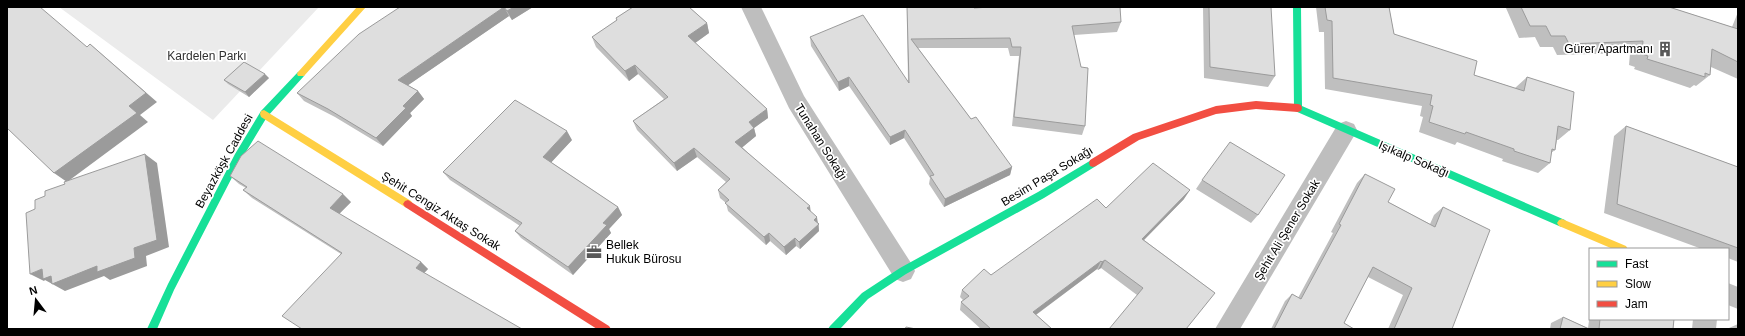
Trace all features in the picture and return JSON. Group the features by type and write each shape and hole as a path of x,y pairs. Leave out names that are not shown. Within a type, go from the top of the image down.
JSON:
{"street":[{"name":"Beyazköşk Caddesi","path":"152,329 171,287 238,157 264,114 362,7"},
{"name":"Tunahan Sokağı","path":"751,7 796,102 903,271"},
{"path":"1297,7 1298,108"},
{"name":"Besim Paşa Sokağı","path":"834,329 865,296 903,271 1041,195 1136,137 1216,110 1256,105 1298,108"},
{"name":"Işıkalp Sokağı","path":"1298,108 1621,248"},
{"name":"Şehit Cengiz Aktaş Sokak","path":"264,114 606,329"},
{"name":"Şehit Ali Şener Sokak","path":"1227,329 1346,130"}],"green space":[{"name":"Kardelen Parkı","path":"59,7 319,7 213,120"}],"building":[{"path":"7,7 40,7 87,47 90,44 146,93 129,106 137,113 54,173 7,128"},
{"path":"400,7 504,7 398,80 418,91 403,106 406,108 376,138 328,109 297,93 359,34"},
{"path":"504,7 514,7 507,11"},
{"path":"633,7 689,7 707,23 688,36 767,109 749,122 754,128 735,142 810,206 807,208 817,217 814,220 819,224 799,242 795,238 784,247 769,233 764,237 725,203 729,200 718,190 730,179 694,148 674,163 633,121 668,97 635,65 625,71 592,37"},
{"path":"907,7 1120,7 1121,22 1072,26 1081,67 1088,68 1085,126 1014,117 1021,47 1012,47 1010,38 911,39 971,119 976,117 1012,167 945,199 930,176 934,175 905,130 890,137 849,77 838,82 810,37 863,15 909,83"},
{"path":"1209,7 1271,7 1275,76 1210,67"},
{"path":"1325,7 1389,7 1394,34 1477,61 1474,75 1524,91 1527,77 1574,92 1570,130 1558,126 1555,150 1552,149 1550,163 1514,151 1514,149 1466,132 1465,134 1429,122 1433,106 1430,105 1432,95 1333,78 1332,21 1327,20"},
{"path":"1521,7 1669,7 1738,29 1738,62 1712,49 1710,75 1705,73 1705,77 1647,59 1648,56 1642,54 1643,41 1569,44 1565,36 1551,36 1546,26 1530,26"},
{"path":"244,62 265,74 245,92 224,80"},
{"path":"515,100 567,131 543,157 618,207 603,223 607,225 568,267 515,231 522,223 443,172"},
{"path":"1626,126 1738,167 1738,248 1617,204"},
{"path":"258,141 343,194 330,208 421,262 416,268 522,329 302,329 282,316 342,253 243,190 247,187 230,176 241,156"},
{"path":"1230,142 1285,175 1258,215 1202,180"},
{"path":"145,154 157,240 134,248 135,258 97,272 97,266 52,284 51,276 43,279 42,269 30,274 26,213 35,209 35,200 45,196 45,191 65,184 64,182"},
{"path":"1153,163 1190,190 1142,239 1215,293 1186,329 1109,329 1143,288 1105,260 1102,262 1101,261 1033,312 1052,329 991,329 961,302 969,296 962,290 984,269 991,275 1097,199 1106,208"},
{"path":"1365,174 1395,189 1388,202 1435,227 1443,207 1490,230 1452,329 1394,329 1412,288 1373,267 1344,323 1354,329 1274,329 1292,294 1301,299 1341,225 1339,224"},
{"path":"1563,317 1589,329 1560,329"},
{"path":"1600,320 1674,320 1673,329 1599,329"},
{"path":"906,327 916,329 905,329"}],"traffic: fast":[{"path":"1297,7 1298,108 1562,223"},
{"path":"152,329 171,287 238,157 264,114 301,74"},
{"path":"833,329 865,296 903,271 1041,195 1093,163"}],"traffic: slow":[{"path":"301,74 362,7"},
{"path":"264,114 408,204"},
{"path":"1562,223 1621,248"}],"traffic: jam":[{"path":"1093,163 1136,137 1216,110 1256,105 1298,108"},
{"path":"408,204 606,329"}],"place":[{"name":"Gürer Apartmanı","path":"1665,49"},
{"name":"Bellek Hukuk Bürosu","path":"594,252"}]}
